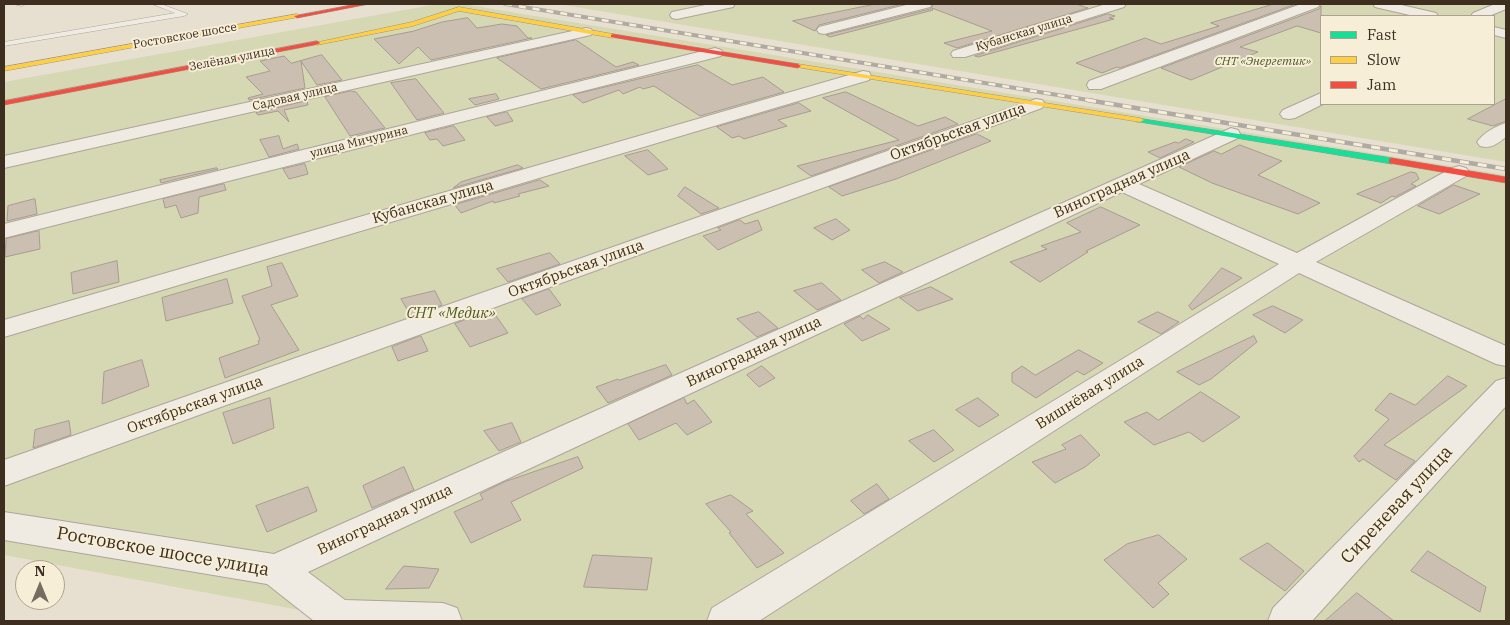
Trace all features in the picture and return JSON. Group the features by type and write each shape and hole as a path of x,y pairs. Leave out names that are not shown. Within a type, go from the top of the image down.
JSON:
{"main road":[{"name":"Ростовское шоссе","path":"4,62 338,4"},
{"name":"Ростовское шоссе","path":"4,69 366,4"},
{"name":"Зелёная улица","path":"4,103 413,24 459,9 586,32"},
{"path":"586,32 1231,134 1506,180"}],"street":[{"path":"677,15 728,4"},
{"path":"824,30 926,4"},
{"name":"Кубанская улица","path":"959,54 1119,4"},
{"path":"1095,85 1313,4"},
{"path":"1380,4 1427,15"},
{"path":"1480,15 1506,4"},
{"name":"Садовая улица","path":"4,162 586,32"},
{"name":"улица Мичурина","path":"4,232 715,53"},
{"name":"Кубанская улица","path":"4,329 863,76"},
{"path":"1289,114 1320,98"},
{"name":"Октябрьская улица","path":"4,474 1036,104"},
{"path":"1487,142 1506,129"},
{"name":"Виноградная улица","path":"276,570 1231,134"},
{"name":"Вишнёвая улица","path":"726,621 1299,262 1459,172"},
{"path":"1122,184 1299,262 1506,357"},
{"name":"Сиреневая улица","path":"1287,621 1506,388"},
{"name":"Ростовское шоссе улица","path":"4,526 276,570 337,619"},
{"path":"337,619 444,621"}],"lane":[{"path":"4,44 184,14 155,4"}],"green space":[{"name":"СНТ «Медик»","path":"438,4 462,4 1506,175 1506,621 336,621 337,617 65,566 65,560 31,560 4,555 4,82"},
{"name":"СНТ «Энергетик»","path":"558,4 1506,4 1506,162"}],"building":[{"path":"876,4 903,4 819,25 815,31 793,21"},
{"path":"934,4 1076,4 1088,8 957,48 944,43 992,31 932,8 933,10 830,37 826,35 930,9"},
{"path":"1274,4 1296,4 1102,73 1076,63 1145,38 1161,44 1219,26 1211,23"},
{"path":"1321,6 1320,33 1297,26 1240,47 1258,52 1191,80 1161,68 1319,9"},
{"path":"1108,14 1115,16 1109,18 1114,19 978,57 975,56"},
{"path":"468,18 477,28 502,24 517,26 528,38 532,38 431,60 418,47 399,64 374,39 414,31 442,22"},
{"path":"576,40 616,67 633,62 639,65 541,89 497,58"},
{"path":"322,55 342,80 317,85 301,61 305,88 249,100 248,98 263,94 246,77 270,71 260,61 284,56 291,63"},
{"path":"698,65 732,85 763,77 784,92 700,116 654,86 643,89 640,87 623,94 619,90 583,103 573,95"},
{"path":"416,79 444,113 417,120 391,83"},
{"path":"351,91 356,92 385,128 350,136 325,97"},
{"path":"846,92 918,126 945,117 958,124 811,176 797,166 899,140 823,98"},
{"path":"496,94 499,99 475,105 469,99"},
{"path":"1506,99 1506,121 1493,126 1468,119 1495,105"},
{"path":"307,101 308,105 284,110 289,122 278,111 258,115 256,113"},
{"path":"799,103 811,111 778,120 787,126 744,139 739,136 732,138 717,127"},
{"path":"507,112 513,121 495,126 487,117"},
{"path":"454,126 465,140 443,146 437,139 430,140 425,133"},
{"path":"977,134 991,141 896,179 842,196 829,187"},
{"path":"279,136 283,149 297,144 299,149 269,157 260,140"},
{"path":"1186,139 1194,142 1160,158 1148,152 1175,142 1178,143"},
{"path":"1240,145 1282,161 1258,175 1320,203 1298,214 1212,183 1179,167 1214,151 1221,154"},
{"path":"648,150 668,169 648,175 625,156"},
{"path":"305,164 308,174 289,179 283,169"},
{"path":"518,165 523,168 453,188 461,182"},
{"path":"217,168 161,183 160,180"},
{"path":"1411,172 1416,173 1419,179 1411,184 1416,186 1381,203 1357,194"},
{"path":"540,180 549,186 518,194 520,196 494,203 493,201 461,213 455,205"},
{"path":"224,184 226,190 199,197 198,213 181,218 176,205 165,208 163,199"},
{"path":"1454,185 1480,194 1439,214 1418,206"},
{"path":"685,187 719,208 701,214 678,196"},
{"path":"35,199 37,214 7,221 8,206"},
{"path":"1101,207 1140,225 1086,251 1088,252 1040,282 1010,262 1047,249 1041,246 1081,232 1067,223"},
{"path":"836,219 850,230 832,240 814,228"},
{"path":"740,220 745,224 758,220 762,230 718,250 703,236 721,230 718,228"},
{"path":"39,231 40,249 5,257 6,239"},
{"path":"550,253 560,264 508,282 497,269"},
{"path":"117,261 119,282 73,294 71,273"},
{"path":"885,262 903,272 879,283 862,270"},
{"path":"282,263 298,296 271,305 299,350 225,378 219,358 259,344 258,341 260,340 242,296 272,286 267,267"},
{"path":"1222,268 1242,278 1192,310 1189,306"},
{"path":"227,279 233,303 166,321 162,298"},
{"path":"822,283 841,300 817,310 794,291"},
{"path":"931,287 953,299 918,311 900,298"},
{"path":"549,289 561,305 536,315 522,299"},
{"path":"435,291 442,305 411,316 401,299"},
{"path":"1273,306 1303,320 1285,333 1253,315"},
{"path":"492,310 508,333 470,347 455,324"},
{"path":"759,312 778,328 757,337 737,319"},
{"path":"1158,312 1179,322 1161,334 1138,322"},
{"path":"868,315 890,329 862,341 844,324 860,316 863,319"},
{"path":"421,336 428,351 398,361 392,347"},
{"path":"1254,336 1257,342 1211,379 1199,385 1177,372"},
{"path":"1079,350 1103,363 1084,375 1077,371 1036,398 1012,382 1012,373 1022,366 1035,375"},
{"path":"142,360 149,386 102,404 104,372"},
{"path":"666,365 672,375 608,403 596,387 618,379"},
{"path":"762,366 775,378 759,387 747,375"},
{"path":"1448,376 1467,386 1384,445 1415,461 1396,480 1363,459 1359,462 1354,456 1389,419 1375,410 1390,393 1415,405"},
{"path":"1201,392 1240,417 1203,442 1189,432 1154,445 1124,422 1147,412 1158,420"},
{"path":"270,398 274,428 233,444 223,413"},
{"path":"684,398 687,404 694,400 712,422 687,435 676,423 639,440 628,424"},
{"path":"978,398 999,415 979,427 956,410"},
{"path":"69,421 71,435 33,448 35,430"},
{"path":"512,423 521,442 499,451 484,431"},
{"path":"934,430 954,450 934,462 909,441"},
{"path":"1081,435 1100,455 1085,467 1055,483 1032,462 1066,449 1062,445"},
{"path":"578,457 583,468 511,502 521,520 471,543 454,512 483,499 480,494 504,482"},
{"path":"404,467 414,490 372,508 363,486"},
{"path":"877,484 889,499 864,514 851,501"},
{"path":"308,487 317,511 267,532 256,506"},
{"path":"731,495 753,511 746,514 784,553 757,568 729,533 731,532 706,504"},
{"path":"1159,535 1187,559 1158,583 1169,594 1153,608 1104,560 1127,544"},
{"path":"1268,543 1304,571 1285,591 1240,559"},
{"path":"1428,551 1486,587 1480,612 1411,571"},
{"path":"593,555 652,558 647,590 584,587"},
{"path":"404,566 439,569 429,588 386,589"},
{"path":"1357,593 1394,621 1325,621"}],"railway":[{"path":"505,4 1094,101"},
{"path":"1087,100 1506,169"}],"traffic: fast":[{"path":"1140,120 1392,161"}],"traffic: slow":[{"path":"317,43 413,24 459,9 613,36"},
{"path":"4,69 297,16"},
{"path":"798,66 1140,120"}],"traffic: jam":[{"path":"297,16 366,4"},
{"path":"613,36 798,66"},
{"path":"4,103 317,43"},
{"path":"1392,161 1506,180"}]}
